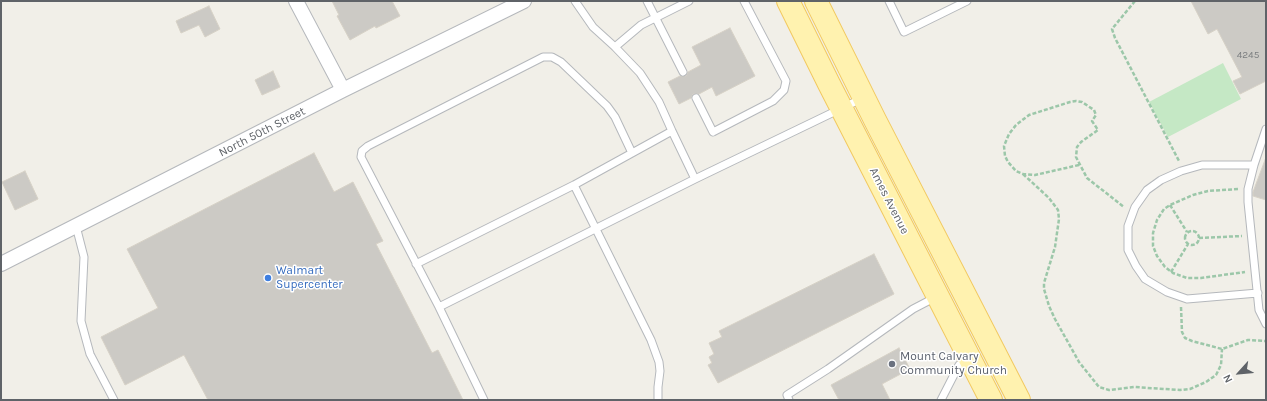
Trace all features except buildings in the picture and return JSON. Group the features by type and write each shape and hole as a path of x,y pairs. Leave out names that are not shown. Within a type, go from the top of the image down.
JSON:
{"main road":[{"name":"Ames Avenue","path":"788,1 970,359 995,386 1019,400"},
{"name":"Ames Avenue","path":"816,1 865,97 995,386"}],"street":[{"path":"296,1 343,90"},
{"name":"North 50th Street","path":"1,264 343,90 524,1"}],"lane":[{"path":"575,1 592,27 615,47 640,73 660,102 695,179"},
{"path":"647,1 683,72"},
{"path":"615,47 641,25 689,1"},
{"path":"696,98 713,132 773,101 784,90 786,81 744,1"},
{"path":"889,1 904,32 966,1"},
{"path":"484,400 438,307 360,157 362,151 368,146 543,57 552,57 561,62 607,106 615,117 632,153"},
{"path":"438,307 695,179 865,97"},
{"path":"1266,129 1248,189 1259,310 1266,324"},
{"path":"416,264 574,185 672,131"},
{"path":"1254,165 1202,165 1161,180 1147,190 1135,206 1128,226 1128,250 1136,266 1146,279 1167,292 1187,299 1258,293"},
{"path":"574,185 654,347 659,362 660,371 658,400"},
{"path":"76,226 84,257 81,321 90,354 114,400"},
{"path":"789,400 787,395 828,369 913,309 938,296"},
{"path":"941,400 959,365 970,359"},
{"path":"945,393 949,400"}],"path":[{"path":"1134,1 1112,29 1115,38 1184,171"},
{"path":"1133,214 1087,178 1076,157 1076,151 1081,142 1098,130 1092,121 1095,118 1096,113 1091,107 1082,102 1076,101 1029,115 1016,125 1006,140 1004,146 1006,159 1016,170 1023,174 1049,198 1058,210 1059,219 1056,241 1044,283 1049,306 1054,319 1079,362 1094,382 1099,387 1109,390 1134,387 1180,390 1190,389 1206,382 1216,375 1221,365 1222,349"},
{"path":"1023,174 1035,175 1080,165"},
{"path":"1248,189 1214,190 1193,195 1170,205 1164,210 1157,220 1152,233 1153,246 1157,256 1165,267 1171,272 1187,278 1201,278 1255,271"},
{"path":"1170,205 1187,232"},
{"path":"1187,232 1194,231 1198,234 1199,238"},
{"path":"1187,232 1184,238 1188,244"},
{"path":"1199,238 1252,236"},
{"path":"1188,244 1195,244 1199,238"},
{"path":"1171,272 1188,244"},
{"path":"1181,296 1180,325 1185,338 1222,349 1248,340 1266,341"}],"green space":[{"path":"1223,63 1241,99 1168,137 1149,102"}],"place":[{"name":"Walmart Supercenter","path":"268,278"},
{"name":"Mount Calvary Community Church","path":"892,364"}]}
